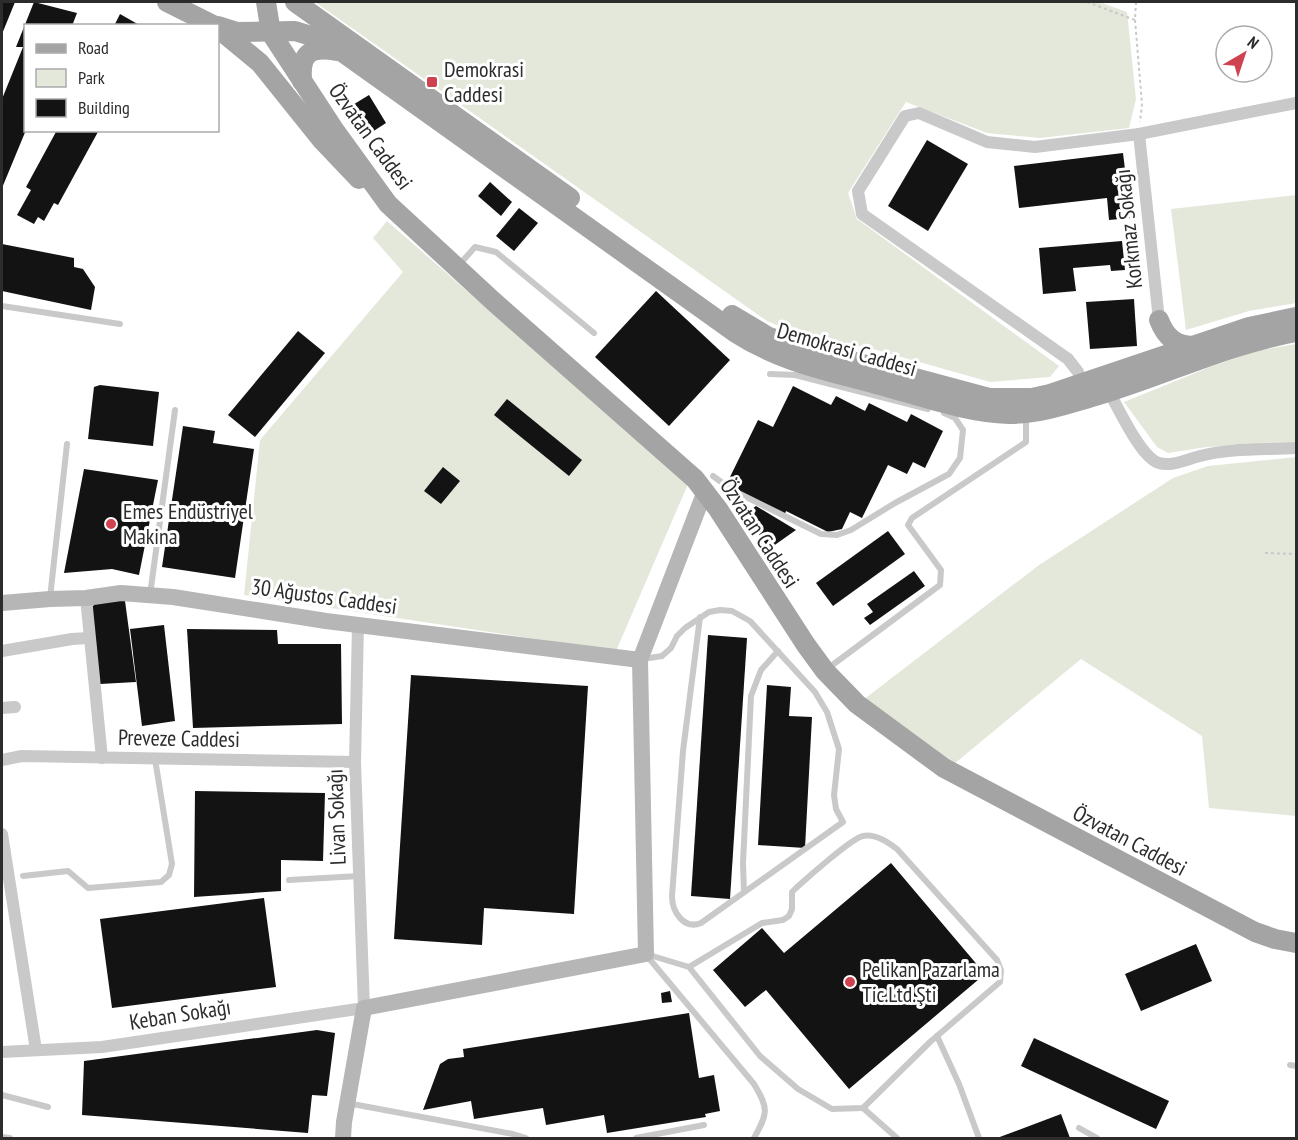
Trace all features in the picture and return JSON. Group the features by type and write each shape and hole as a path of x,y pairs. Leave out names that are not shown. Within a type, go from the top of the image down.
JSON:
{"main road":[{"name":"Demokrasi Caddesi","path":"167,2 212,24"},
{"path":"190,2 191,6 213,24"},
{"name":"Demokrasi Caddesi","path":"295,2 720,306 767,336 810,351 989,398 1032,398 1082,385 1265,323 1296,317"},
{"path":"237,32 252,26 260,19 266,5"},
{"path":"266,5 271,33"},
{"name":"Demokrasi Caddesi","path":"219,27 237,32 295,31 327,41 758,347 779,357 810,366 985,412 1026,413 1051,409 1109,392 1254,341 1296,332"},
{"path":"219,29 260,63 338,159 388,204"},
{"name":"Özvatan Caddesi","path":"271,33 388,204 681,466 709,483 789,622 825,671 857,704 945,768 1255,932 1296,943"},
{"path":"302,81 303,62 309,53 321,48 341,52"},
{"path":"1159,320 1173,341 1185,346 1195,346"},
{"path":"1148,362 1153,358 1157,348 1159,320"}],"street":[{"path":"1082,385 1078,372 1068,359 862,214 858,191 905,116 919,113 987,142 1035,147 1139,134 1296,103"},
{"name":"Korkmaz Sokağı","path":"1139,134 1159,320"},
{"path":"1109,392 1141,446 1149,457 1160,463 1179,462 1219,453 1296,448"},
{"path":"344,1138 344,1122 364,1008 646,954 640,660 709,483"},
{"name":"30 Ağustos Caddesi","path":"2,603 86,598 121,593 150,595 358,625 640,660"},
{"path":"86,598 102,758"},
{"name":"Livan Sokağı","path":"358,625 355,762 364,1008"},
{"path":"2,651 89,638"},
{"path":"2,708 15,707"},
{"name":"Preveze Caddesi","path":"2,760 22,756 355,762"},
{"path":"2,834 36,1050"},
{"name":"Keban Sokağı","path":"2,1052 102,1047 364,1008"}],"lane":[{"path":"457,268 475,247 496,252 594,333"},
{"path":"2,306 120,324"},
{"path":"709,483 732,490 821,534 837,535 851,530 895,503 943,479 958,463 963,430 951,415 795,375 770,374"},
{"path":"150,595 174,410"},
{"path":"825,671 940,585 941,570 908,525 912,518 1026,442 1026,413"},
{"path":"50,599 67,444"},
{"path":"640,660 662,656 685,628 700,617 709,612 720,610 738,613 756,626 815,692 831,722 839,749 835,802 843,822 694,925 680,918 672,903 682,751 700,617"},
{"path":"744,892 743,863 752,696 761,670 778,651"},
{"path":"22,876 68,871 88,888 161,882 169,875 172,864 155,759"},
{"path":"646,954 689,968 760,1056 798,1089 832,1109 863,1108 937,1036 1000,982 1002,975 1000,965 897,849 882,839 861,836 792,892 792,909 789,916 774,922 762,923 689,968"},
{"path":"289,880 359,876"},
{"path":"646,954 754,1084 766,1104 764,1121 754,1138"},
{"path":"937,1036 959,1084 979,1138"},
{"path":"2,1095 48,1107"},
{"path":"347,1103 526,1138"},
{"path":"863,1108 897,1138"},
{"path":"636,1138 704,1125"},
{"path":"1079,1128 1097,1138"},
{"path":"2,1137 10,1138"}],"path":[{"path":"1087,2 1135,20"},
{"path":"1136,2 1135,20 1142,104 1139,134"},
{"path":"1265,554 1296,554"}],"green space":[{"path":"315,2 1099,2 1127,12 1136,99 1129,128 1040,138 987,133 906,102 848,193 857,219 1059,366 1050,377 990,382 873,349 801,335 767,321"},
{"path":"1296,195 1296,303 1249,311 1186,330 1171,209"},
{"path":"387,221 688,484 616,651 244,595 260,440 403,272 373,238"},
{"path":"1296,344 1296,443 1207,447 1168,453 1157,447 1124,402 1256,351"},
{"path":"1296,457 1296,816 1209,808 1202,736 1081,659 954,764 863,700 1039,565 1173,478 1208,466"}],"building":[{"path":"2,2 15,2 2,34"},
{"path":"34,2 77,13 73,24 25,24"},
{"path":"120,14 138,24 115,24"},
{"path":"24,27 25,132 2,188 2,99 23,47 16,47"},
{"path":"369,95 386,123 369,134 351,106"},
{"path":"56,132 98,132 58,205 54,203 44,221 38,217 34,224 17,215 31,190 26,187"},
{"path":"927,140 968,164 928,231 888,206"},
{"path":"1123,153 1131,218 1109,220 1107,198 1019,208 1014,166"},
{"path":"490,182 512,202 501,216 478,196"},
{"path":"519,208 538,223 514,251 496,236"},
{"path":"1122,241 1125,270 1111,271 1110,265 1073,268 1076,291 1043,294 1039,248"},
{"path":"2,244 74,258 74,267 83,269 95,287 91,310 2,291"},
{"path":"656,291 730,360 669,426 595,357"},
{"path":"1134,299 1137,346 1090,349 1086,302"},
{"path":"298,331 325,353 255,437 228,415"},
{"path":"100,385 159,392 153,446 88,439 94,387"},
{"path":"793,386 831,405 836,396 865,411 869,403 907,422 911,414 943,431 925,468 913,462 907,474 888,465 862,518 850,512 842,529 828,532 735,489 738,483 729,479 758,420 773,427"},
{"path":"507,399 582,460 569,476 494,415"},
{"path":"183,426 215,431 213,443 254,449 235,578 162,567"},
{"path":"443,467 460,481 441,504 424,491"},
{"name":"Emes Endüstriyel Makina","path":"84,469 158,480 139,575 112,569 64,573"},
{"path":"756,506 796,530 769,549 745,514"},
{"path":"888,531 905,554 833,606 816,583"},
{"path":"914,571 925,586 870,625 864,618 873,612 867,604"},
{"path":"101,598 125,601 136,682 100,684 92,607"},
{"path":"164,625 175,721 142,726 130,629"},
{"path":"187,629 277,630 278,644 341,644 342,724 193,728"},
{"path":"708,635 747,638 730,899 691,896"},
{"path":"411,675 588,686 574,914 484,908 482,945 394,939"},
{"path":"767,685 791,687 789,716 812,717 805,848 758,845"},
{"path":"195,791 325,793 323,861 281,860 281,891 194,897"},
{"name":"Pelikan Pazarlama Tic.Ltd.Şti","path":"891,863 985,974 849,1089 766,990 745,1007 713,970 762,928 784,953"},
{"path":"264,898 276,987 112,1008 100,919"},
{"path":"1196,944 1212,981 1141,1011 1125,974"},
{"path":"670,991 672,1002 662,1003 661,993"},
{"path":"689,1013 699,1078 714,1075 720,1111 705,1114 706,1117 607,1133 604,1115 546,1125 543,1108 474,1119 471,1101 423,1110 440,1064 448,1059 464,1057 463,1049"},
{"path":"317,1030 335,1033 327,1096 312,1095 308,1133 82,1115 84,1061"},
{"path":"1034,1038 1169,1101 1156,1129 1021,1066"},
{"path":"1061,1114 1070,1138 997,1138"}],"place":[{"name":"Demokrasi Caddesi","path":"432,82"},
{"name":"Emes Endüstriyel Makina","path":"111,524"},
{"name":"Pelikan Pazarlama Tic.Ltd.Şti","path":"850,982"}]}
